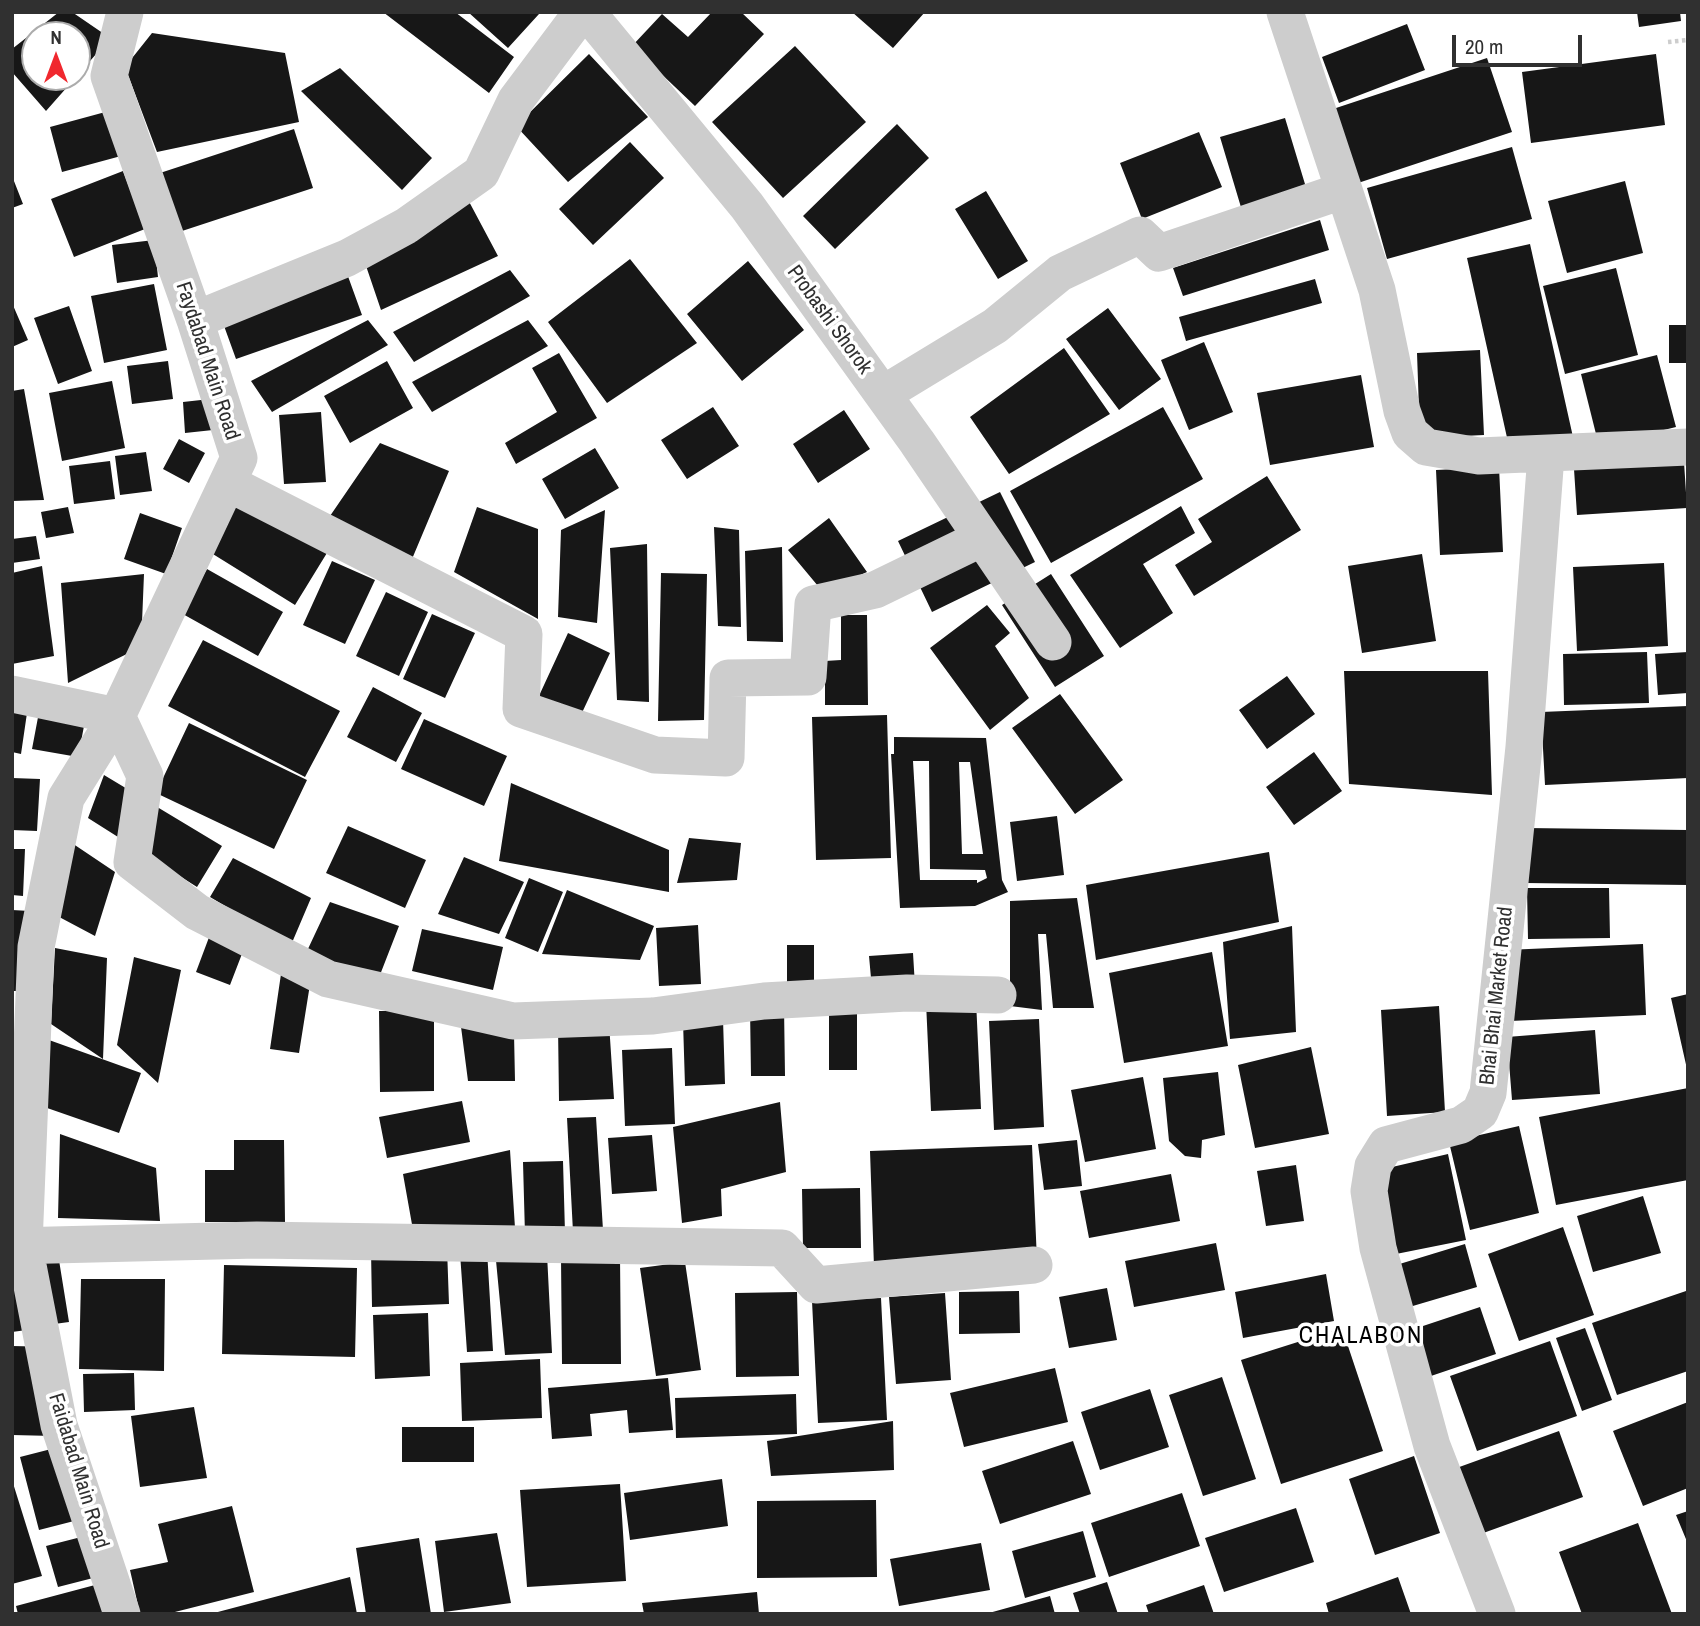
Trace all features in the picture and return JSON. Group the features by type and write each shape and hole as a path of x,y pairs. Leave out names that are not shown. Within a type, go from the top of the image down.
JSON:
{"street":[{"name":"Faydabad Main Road","path":"117,716 239,458 195,320 109,76 125,12"},
{"path":"195,320 347,258 406,226 481,173 516,100 584,12"},
{"name":"Probashi Shorok","path":"584,12 747,206 883,394 1053,642"},
{"path":"1285,12 1342,191 1377,290 1402,411 1410,433 1426,447 1479,456 1688,447"},
{"path":"883,394 995,326 1060,274 1140,235 1159,253 1342,191"},
{"name":"Bhai Bhai Market Road","path":"1497,1614 1432,1446 1378,1248 1369,1191 1373,1166 1386,1145 1461,1125 1480,1112 1488,1093 1524,747 1546,455"},
{"path":"228,483 524,634 521,709 655,755 726,758 728,678 808,677 813,604 875,590 982,538"},
{"path":"12,694 117,716 145,776 132,862 197,912 328,979 513,1021 653,1016 764,1001 907,993 999,995"},
{"name":"Faidabad Main Road","path":"117,716 66,798 36,947 18,1245 59,1425 122,1614"},
{"path":"18,1245 144,1245 257,1240 782,1248 816,1285 1034,1265"}],"path":[{"path":"1668,42 1688,40"}],"building":[{"path":"59,12 72,12 85,21 48,21"},
{"path":"383,12 455,12 514,57 489,93"},
{"path":"468,12 538,12 539,14 508,48"},
{"path":"712,12 741,12 764,34 695,106 632,46 662,14 688,37"},
{"path":"852,12 925,12 893,48"},
{"path":"1637,12 1680,12 1681,21 1639,27"},
{"path":"1407,24 1425,70 1339,103 1322,57"},
{"path":"91,25 110,38 91,60"},
{"path":"152,33 285,53 299,122 157,152 125,67"},
{"path":"21,42 21,82 12,72 12,49"},
{"path":"795,46 866,122 783,198 712,122"},
{"path":"589,54 648,117 568,182 516,126"},
{"path":"1656,54 1665,125 1531,143 1522,72"},
{"path":"1487,58 1512,132 1355,184 1330,110"},
{"path":"340,68 432,158 402,190 301,91"},
{"path":"29,91 64,91 46,111"},
{"path":"109,111 121,156 62,172 50,127"},
{"path":"1285,118 1308,194 1243,214 1220,137"},
{"path":"897,124 929,158 835,249 803,216"},
{"path":"294,129 313,188 179,232 160,173"},
{"path":"1199,132 1222,187 1142,219 1120,163"},
{"path":"630,142 664,178 593,245 559,209"},
{"path":"1512,147 1532,219 1387,259 1367,188"},
{"path":"123,171 145,229 74,257 51,199"},
{"path":"12,176 23,204 12,208"},
{"path":"457,179 498,256 381,310 364,260"},
{"path":"1625,181 1643,253 1567,273 1548,201"},
{"path":"986,191 1028,261 998,279 955,209"},
{"path":"1320,220 1329,250 1183,296 1173,268"},
{"path":"154,240 158,277 117,283 112,245"},
{"path":"1530,244 1573,437 1510,451 1467,258"},
{"path":"341,257 362,315 236,359 215,301"},
{"path":"630,259 697,343 607,403 548,322"},
{"path":"748,261 804,330 742,381 687,314"},
{"path":"1616,268 1638,355 1565,374 1543,286"},
{"path":"510,270 530,296 414,362 393,332"},
{"path":"1315,279 1322,303 1186,341 1179,317"},
{"path":"154,284 167,350 104,363 91,296"},
{"path":"12,303 28,340 12,347"},
{"path":"69,306 92,371 58,384 34,318"},
{"path":"1108,308 1161,379 1119,410 1066,339"},
{"path":"368,320 388,345 272,412 251,381"},
{"path":"528,320 548,346 432,412 412,382"},
{"path":"1669,325 1688,325 1688,363 1669,363"},
{"path":"1204,342 1233,412 1189,430 1161,360"},
{"path":"1064,348 1110,414 1009,474 970,417"},
{"path":"1480,350 1484,435 1420,438 1417,353"},
{"path":"559,353 597,418 516,464 505,443 557,412 532,368"},
{"path":"1657,355 1676,427 1599,446 1581,374"},
{"path":"168,361 173,399 132,404 127,366"},
{"path":"387,361 413,408 350,443 324,396"},
{"path":"1361,375 1374,447 1270,465 1257,393"},
{"path":"112,381 125,448 62,461 49,393"},
{"path":"24,389 44,500 12,501 12,391"},
{"path":"210,399 213,430 185,433 183,402"},
{"path":"713,407 739,446 687,479 661,440"},
{"path":"1163,407 1203,479 1051,563 1010,491"},
{"path":"844,410 870,449 818,483 793,444"},
{"path":"321,412 326,482 284,484 279,415"},
{"path":"179,439 205,453 189,483 163,469"},
{"path":"380,443 449,471 412,559 330,516"},
{"path":"595,448 619,488 565,519 542,479"},
{"path":"146,452 152,491 120,495 115,456"},
{"path":"110,461 115,499 74,504 69,466"},
{"path":"1684,462 1687,508 1577,515 1574,469"},
{"path":"1499,467 1503,552 1440,555 1436,470"},
{"path":"1267,476 1301,530 1194,596 1175,565 1212,542 1198,519"},
{"path":"1000,492 1035,562 932,612 898,541"},
{"path":"243,495 330,548 295,605 208,551"},
{"path":"1181,506 1195,533 1143,564 1173,613 1120,648 1070,575"},
{"path":"68,507 74,533 46,538 41,512"},
{"path":"477,507 538,529 538,619 454,572"},
{"path":"605,510 597,623 558,617 561,530"},
{"path":"140,513 182,528 166,574 124,559"},
{"path":"829,518 867,572 823,592 788,550"},
{"path":"714,527 739,530 741,627 718,626"},
{"path":"36,536 40,559 12,563 12,539"},
{"path":"647,544 649,702 617,700 610,548"},
{"path":"782,547 783,642 747,641 745,551"},
{"path":"1422,554 1436,641 1362,653 1348,566"},
{"path":"332,561 375,580 345,644 303,625"},
{"path":"1664,563 1668,646 1577,651 1573,567"},
{"path":"42,566 54,656 12,664 12,573"},
{"path":"207,569 283,612 258,656 181,613"},
{"path":"661,573 707,574 704,720 658,721"},
{"path":"144,574 141,647 68,683 61,583"},
{"path":"1051,574 1104,656 1055,687 1002,605"},
{"path":"386,592 428,612 399,676 356,656"},
{"path":"987,605 1010,633 995,646 1029,698 990,730 930,648"},
{"path":"432,614 475,633 445,698 403,679"},
{"path":"841,615 867,615 868,705 825,705 825,661 841,660"},
{"path":"568,633 610,653 580,717 538,698"},
{"path":"203,640 340,711 305,777 168,706"},
{"path":"1647,652 1649,703 1564,705 1563,654"},
{"path":"1688,652 1688,693 1658,695 1655,654"},
{"path":"1344,671 1488,671 1492,795 1349,784"},
{"path":"1287,676 1315,714 1267,749 1239,710"},
{"path":"373,687 422,713 396,762 347,737"},
{"path":"1060,694 1123,780 1075,814 1012,728"},
{"path":"1688,706 1688,778 1545,785 1541,712"},
{"path":"12,710 27,713 21,754 12,752"},
{"path":"39,712 85,721 78,757 32,749"},
{"path":"887,715 891,858 816,860 812,717"},
{"path":"424,719 507,756 484,806 401,769"},
{"path":"189,723 307,780 274,849 156,793"},
{"path":"894,737 986,738 1002,880 1008,892 975,906 900,908 891,754 894,754","holes":["913,761 929,761 930,869 985,870 987,878 977,883 977,880 920,880","959,762 970,762 983,854 962,854"]},
{"path":"1314,752 1342,791 1294,825 1266,787"},
{"path":"104,775 222,846 197,887 88,818"},
{"path":"12,778 40,779 37,831 12,830"},
{"path":"511,783 669,850 669,892 499,861"},
{"path":"1057,816 1064,875 1017,881 1010,822"},
{"path":"348,826 426,860 405,908 326,873"},
{"path":"1526,828 1688,830 1688,885 1525,883"},
{"path":"51,829 115,872 95,936 31,902"},
{"path":"689,838 741,843 737,880 677,883"},
{"path":"12,849 25,849 23,896 12,895"},
{"path":"1269,852 1279,922 1096,960 1086,885"},
{"path":"464,857 524,882 499,934 438,914"},
{"path":"233,858 311,898 291,945 210,897"},
{"path":"529,878 563,892 538,952 505,938"},
{"path":"1527,888 1609,888 1610,938 1528,939"},
{"path":"567,890 654,926 640,960 542,954"},
{"path":"1077,898 1094,1008 1053,1008 1046,934 1038,934 1042,1010 1010,1006 1010,901"},
{"path":"330,902 399,926 378,980 307,951"},
{"path":"12,910 30,911 27,991 12,991"},
{"path":"698,925 701,984 659,986 656,928"},
{"path":"1292,926 1296,1032 1230,1039 1223,942"},
{"path":"422,929 503,947 493,990 412,971"},
{"path":"211,932 245,946 230,985 196,972"},
{"path":"1643,944 1646,1015 1510,1021 1506,950"},
{"path":"787,945 814,945 814,989 787,990"},
{"path":"55,948 107,958 103,1059 51,1024"},
{"path":"1212,952 1228,1046 1124,1063 1109,973"},
{"path":"913,953 915,986 872,989 869,956"},
{"path":"134,957 181,970 158,1083 117,1045"},
{"path":"281,974 311,978 299,1053 270,1049"},
{"path":"1688,994 1688,1069 1687,1069 1671,998"},
{"path":"976,1000 981,1109 931,1111 926,1002"},
{"path":"829,1002 857,1002 857,1070 829,1070"},
{"path":"784,1006 785,1076 751,1076 750,1007"},
{"path":"1439,1006 1445,1112 1387,1116 1381,1010"},
{"path":"379,1011 434,1011 434,1091 380,1092"},
{"path":"460,1019 514,1033 515,1081 468,1081"},
{"path":"723,1019 725,1084 685,1086 683,1021"},
{"path":"1039,1019 1044,1127 994,1130 989,1021"},
{"path":"609,1023 614,1099 559,1101 558,1025"},
{"path":"1595,1030 1600,1094 1512,1100 1507,1037"},
{"path":"49,1040 141,1073 119,1133 27,1101"},
{"path":"1311,1047 1329,1134 1255,1148 1238,1065"},
{"path":"672,1048 675,1124 625,1126 622,1050"},
{"path":"1218,1072 1225,1135 1202,1140 1201,1158 1185,1156 1169,1141 1163,1078"},
{"path":"1143,1077 1156,1149 1085,1162 1071,1090"},
{"path":"1688,1088 1688,1180 1556,1205 1539,1117"},
{"path":"462,1101 470,1142 387,1158 379,1117"},
{"path":"780,1102 786,1172 721,1189 722,1216 682,1223 673,1127"},
{"path":"596,1117 603,1230 573,1232 567,1118"},
{"path":"1519,1126 1539,1213 1470,1230 1449,1142"},
{"path":"60,1134 156,1168 160,1221 58,1218"},
{"path":"652,1135 657,1191 612,1194 608,1138"},
{"path":"234,1140 284,1140 285,1222 205,1222 205,1170 234,1170"},
{"path":"1077,1140 1082,1186 1044,1190 1038,1144"},
{"path":"1032,1145 1037,1261 874,1267 870,1151"},
{"path":"510,1150 515,1228 413,1230 403,1174"},
{"path":"1448,1154 1466,1240 1391,1255 1375,1171"},
{"path":"563,1161 565,1233 525,1235 523,1162"},
{"path":"1296,1165 1304,1221 1266,1226 1257,1171"},
{"path":"1171,1174 1180,1221 1089,1238 1080,1191"},
{"path":"860,1188 861,1248 803,1248 802,1189"},
{"path":"1643,1196 1661,1253 1593,1272 1577,1216"},
{"path":"1563,1227 1594,1315 1519,1341 1488,1254"},
{"path":"1216,1243 1225,1290 1134,1307 1125,1261"},
{"path":"1465,1244 1477,1287 1406,1308 1393,1266"},
{"path":"447,1248 449,1304 372,1307 371,1250"},
{"path":"487,1250 493,1351 467,1352 460,1253"},
{"path":"495,1250 547,1254 552,1353 505,1355"},
{"path":"58,1254 69,1322 47,1325 37,1257"},
{"path":"620,1256 621,1364 562,1364 561,1257"},
{"path":"685,1262 701,1370 656,1376 640,1268"},
{"path":"224,1265 357,1268 355,1357 222,1354"},
{"path":"1326,1274 1334,1321 1243,1338 1235,1292"},
{"path":"12,1276 34,1329 12,1332"},
{"path":"81,1279 165,1279 164,1371 79,1369"},
{"path":"1107,1288 1117,1340 1069,1348 1059,1297"},
{"path":"1019,1291 1020,1333 959,1334 959,1292"},
{"path":"1686,1291 1688,1371 1617,1395 1592,1323"},
{"path":"797,1292 799,1376 736,1377 735,1293"},
{"path":"945,1293 951,1380 896,1384 889,1297"},
{"path":"881,1298 887,1420 818,1423 812,1301"},
{"path":"1480,1307 1496,1354 1428,1377 1411,1330"},
{"path":"428,1313 430,1376 375,1379 373,1315"},
{"path":"1342,1328 1383,1451 1281,1484 1241,1360"},
{"path":"1585,1328 1612,1400 1582,1411 1556,1338"},
{"path":"1550,1341 1577,1416 1477,1451 1450,1376"},
{"path":"12,1346 56,1347 54,1436 12,1435"},
{"path":"540,1359 542,1418 462,1421 460,1363"},
{"path":"1055,1368 1068,1422 964,1447 950,1393"},
{"path":"134,1373 135,1410 84,1412 83,1374"},
{"path":"1222,1377 1256,1479 1203,1496 1169,1395"},
{"path":"668,1378 673,1430 629,1433 627,1410 590,1414 592,1436 552,1439 548,1388"},
{"path":"1150,1389 1169,1447 1100,1470 1081,1412"},
{"path":"796,1394 797,1434 676,1438 675,1398"},
{"path":"1688,1402 1688,1488 1643,1506 1613,1431"},
{"path":"194,1407 207,1478 140,1487 131,1416"},
{"path":"893,1421 894,1470 771,1476 767,1441"},
{"path":"402,1427 474,1427 474,1462 402,1462"},
{"path":"1559,1431 1583,1497 1475,1536 1451,1470"},
{"path":"1073,1441 1091,1494 1000,1524 982,1471"},
{"path":"59,1447 78,1520 39,1530 20,1457"},
{"path":"1414,1456 1440,1533 1375,1555 1349,1479"},
{"path":"722,1479 728,1526 630,1540 624,1493"},
{"path":"12,1480 42,1576 12,1584"},
{"path":"620,1484 626,1581 527,1587 520,1490"},
{"path":"1182,1493 1200,1546 1109,1577 1091,1523"},
{"path":"876,1500 877,1577 757,1578 757,1501"},
{"path":"232,1506 254,1592 167,1614 140,1614 130,1570 168,1562 158,1524"},
{"path":"1296,1508 1314,1562 1224,1592 1205,1538"},
{"path":"1688,1511 1688,1544 1676,1515"},
{"path":"1638,1523 1672,1614 1582,1614 1559,1552"},
{"path":"1083,1531 1096,1577 1025,1598 1012,1551"},
{"path":"497,1533 511,1603 444,1612 435,1541"},
{"path":"85,1536 97,1577 58,1587 46,1546"},
{"path":"419,1538 431,1614 366,1614 356,1548"},
{"path":"981,1543 990,1590 899,1606 890,1559"},
{"path":"350,1577 357,1614 214,1614 214,1613"},
{"path":"1398,1577 1411,1614 1329,1614 1326,1603"},
{"path":"1107,1582 1118,1614 1080,1614 1073,1593"},
{"path":"95,1585 103,1614 18,1614 16,1606"},
{"path":"1204,1585 1214,1614 1149,1614 1146,1605"},
{"path":"757,1592 759,1614 644,1614 642,1603"},
{"path":"1050,1596 1055,1614 989,1614 989,1613"}],"district":[{"name":"CHALABON","path":"1361,1337"}]}
